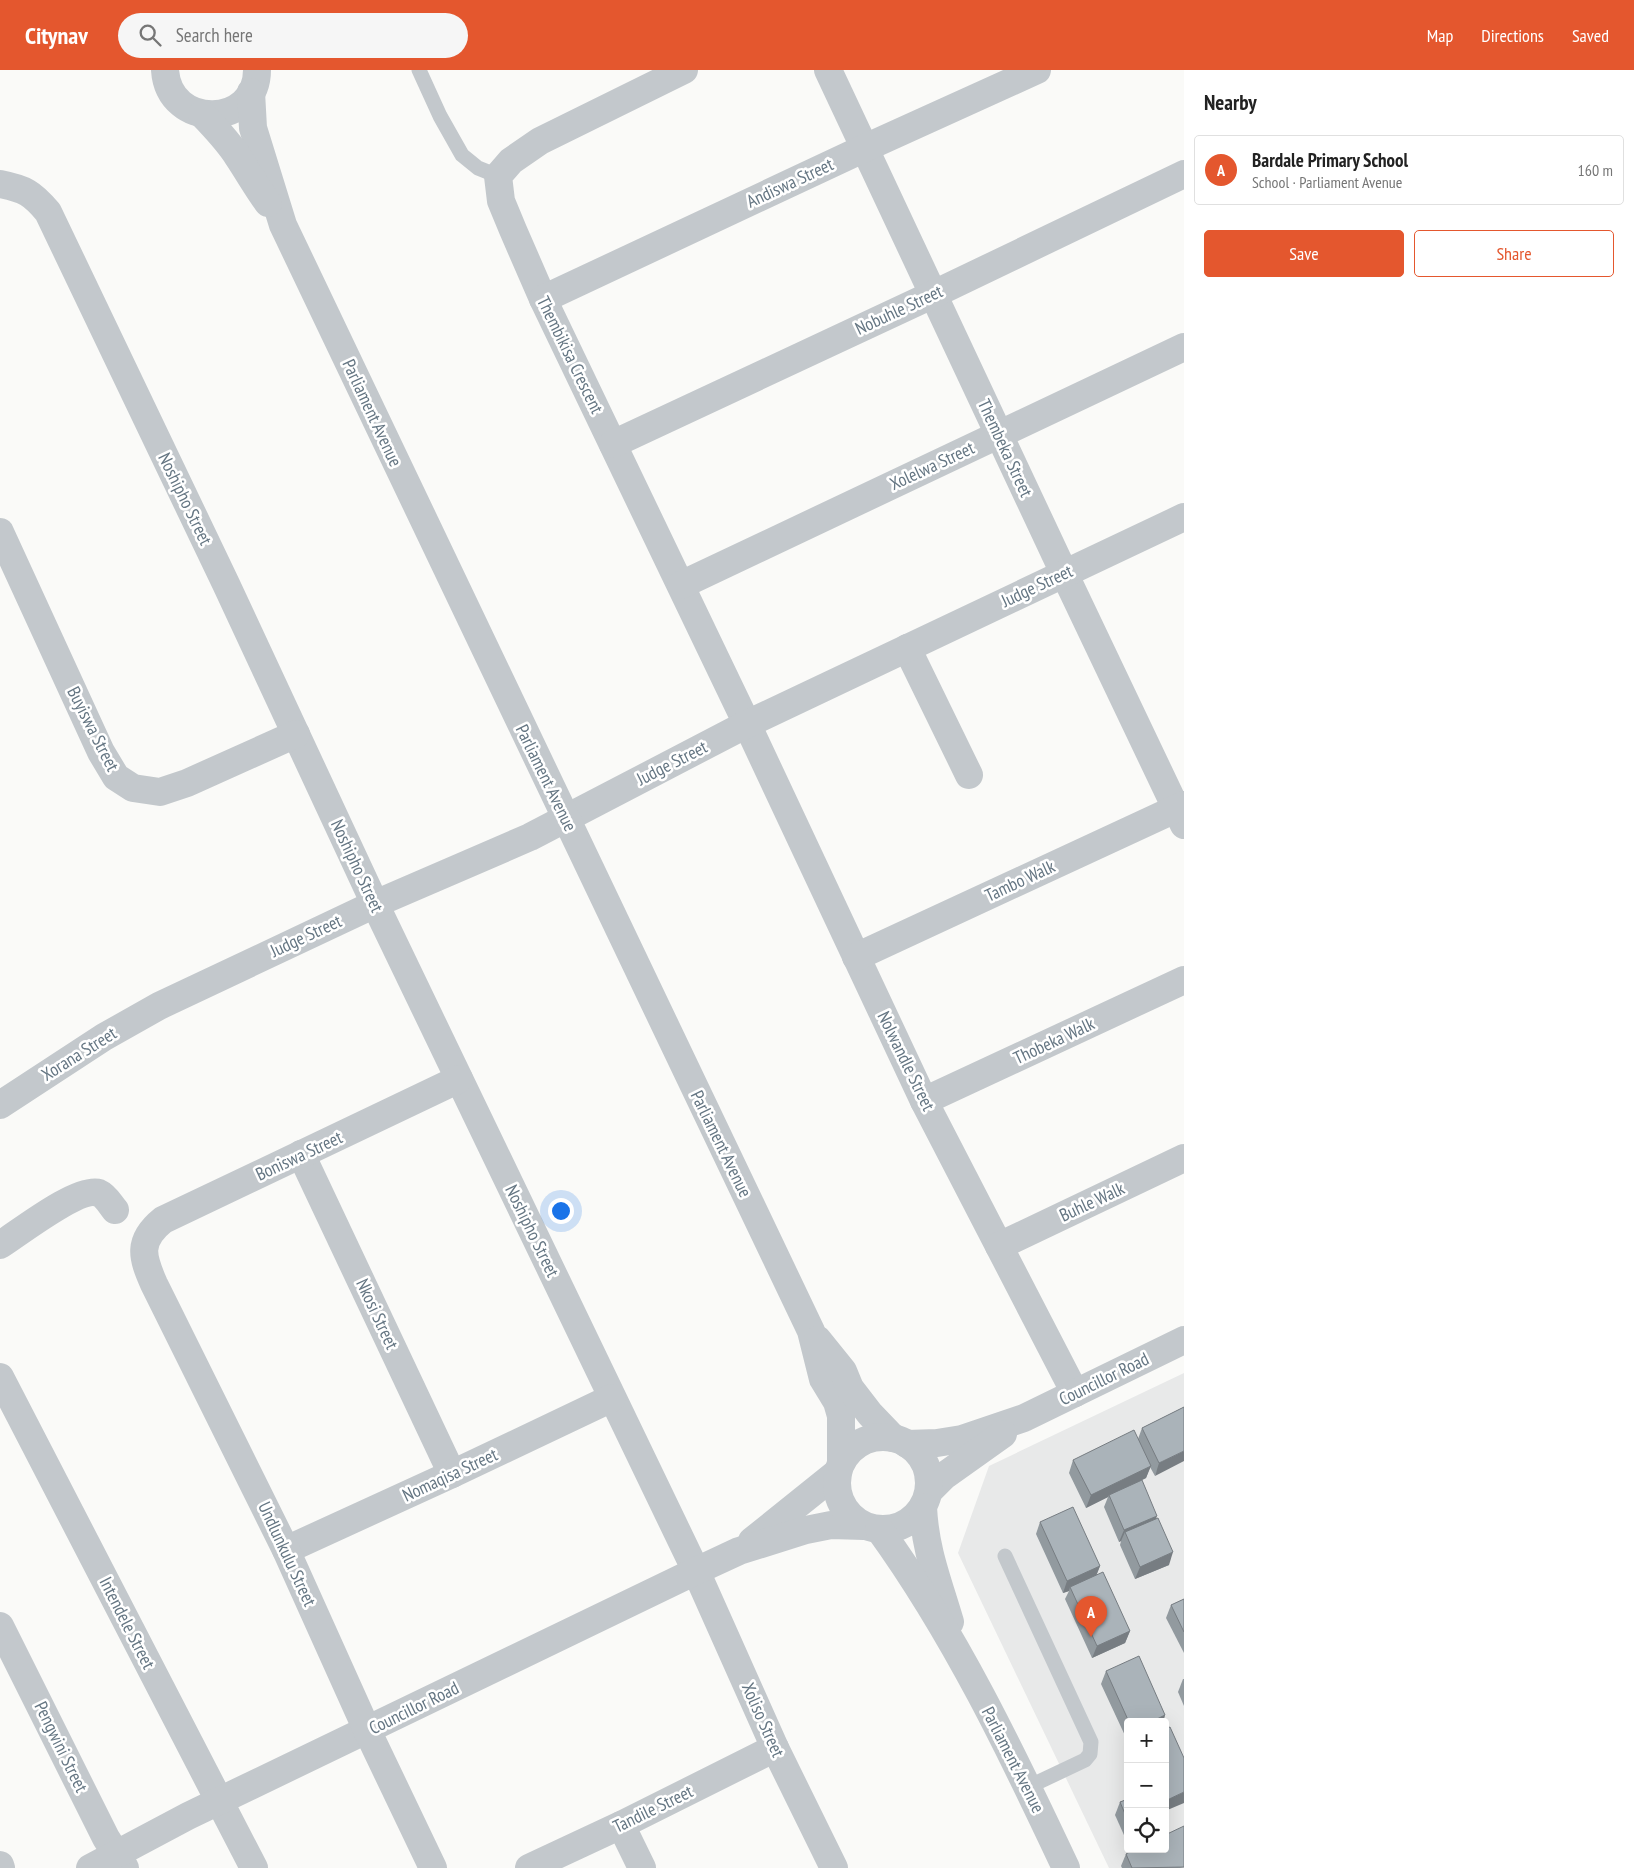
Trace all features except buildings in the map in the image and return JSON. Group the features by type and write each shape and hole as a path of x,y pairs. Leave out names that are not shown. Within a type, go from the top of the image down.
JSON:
{"street":[{"path":"165,70 167,84 172,95 180,104 202,114 214,115 235,108 257,77"},
{"path":"498,176 511,161 540,141 684,70"},
{"name":"Thembeka Street","path":"828,70 1064,574 1181,813"},
{"name":"Andiswa Street","path":"543,299 865,148 1037,70"},
{"name":"Parliament Avenue","path":"257,77 253,128 283,225 811,1331 824,1379 837,1402 841,1416 840,1467"},
{"name":"Parliament Avenue","path":"202,114 225,138 238,156 252,182 283,225"},
{"name":"Nobuhle Street","path":"613,444 934,294 1184,174"},
{"name":"Thembikisa Crescent","path":"498,176 501,201 543,299 747,724"},
{"name":"Noshipho Street","path":"0,184 16,187 34,195 48,212 296,734 374,904 696,1570"},
{"name":"Xolelwa Street","path":"681,585 1184,347"},
{"name":"Judge Street","path":"159,1006 374,904 530,837 747,724 1184,516"},
{"name":"Buyiswa Street","path":"0,532 101,752 116,777 133,788 160,792 296,734"},
{"path":"908,648 969,775"},
{"name":"Nolwandle Street","path":"747,724 924,1101 1075,1393"},
{"name":"Tambo Walk","path":"856,957 1181,813"},
{"name":"Thobeka Walk","path":"924,1101 1184,980"},
{"name":"Xorana Street","path":"0,1105 104,1037 159,1006"},
{"name":"Boniswa Street","path":"145,1241 152,1229 163,1220 459,1079"},
{"name":"Nkosi Street","path":"302,1154 452,1474"},
{"name":"Buhle Walk","path":"999,1246 1184,1158"},
{"path":"0,1245 67,1201 84,1193 98,1193 106,1198 115,1210"},
{"name":"Undlunkulu Street","path":"145,1241 144,1253 147,1268 154,1284 286,1550 367,1730 433,1868"},
{"name":"Parliament Avenue","path":"811,1331 842,1371 855,1394 870,1414 900,1441"},
{"name":"Councillor Road","path":"900,1441 937,1443 962,1439 1024,1418 1184,1340"},
{"name":"Intendele Street","path":"2,1385 254,1868"},
{"name":"Nomaqisa Street","path":"286,1550 612,1398"},
{"name":"Councillor Road","path":"926,1499 944,1476 1024,1418"},
{"path":"878,1437 900,1441 918,1453 925,1464 929,1477 926,1499 915,1516 904,1524 892,1529 872,1527 853,1519 838,1498 836,1484 840,1467 851,1450 863,1441 878,1437"},
{"name":"Councillor Road","path":"740,1551 840,1467"},
{"name":"Parliament Avenue","path":"926,1499 924,1532 959,1652"},
{"name":"Councillor Road","path":"90,1868 121,1861 220,1801 696,1570 740,1551 806,1530 831,1525 872,1527"},
{"name":"Parliament Avenue","path":"872,1527 909,1572 959,1652 1028,1787 1066,1868"},
{"name":"Xoliso Street","path":"696,1570 775,1748 834,1868"},
{"name":"Pengwini Street","path":"0,1626 106,1838 121,1861"},
{"name":"Tandile Street","path":"530,1868 775,1748"},
{"path":"621,1825 642,1868"}],"lane":[{"path":"419,70 440,116 462,155 478,168 498,176"},
{"path":"1005,1556 1091,1742 1090,1754 1085,1760 1028,1787"}],"shaded area":[{"path":"1184,1373 1184,1868 1109,1868 958,1553 989,1466"}],"place":[{"name":"Bardale Primary School","path":"1091,1637"}]}
